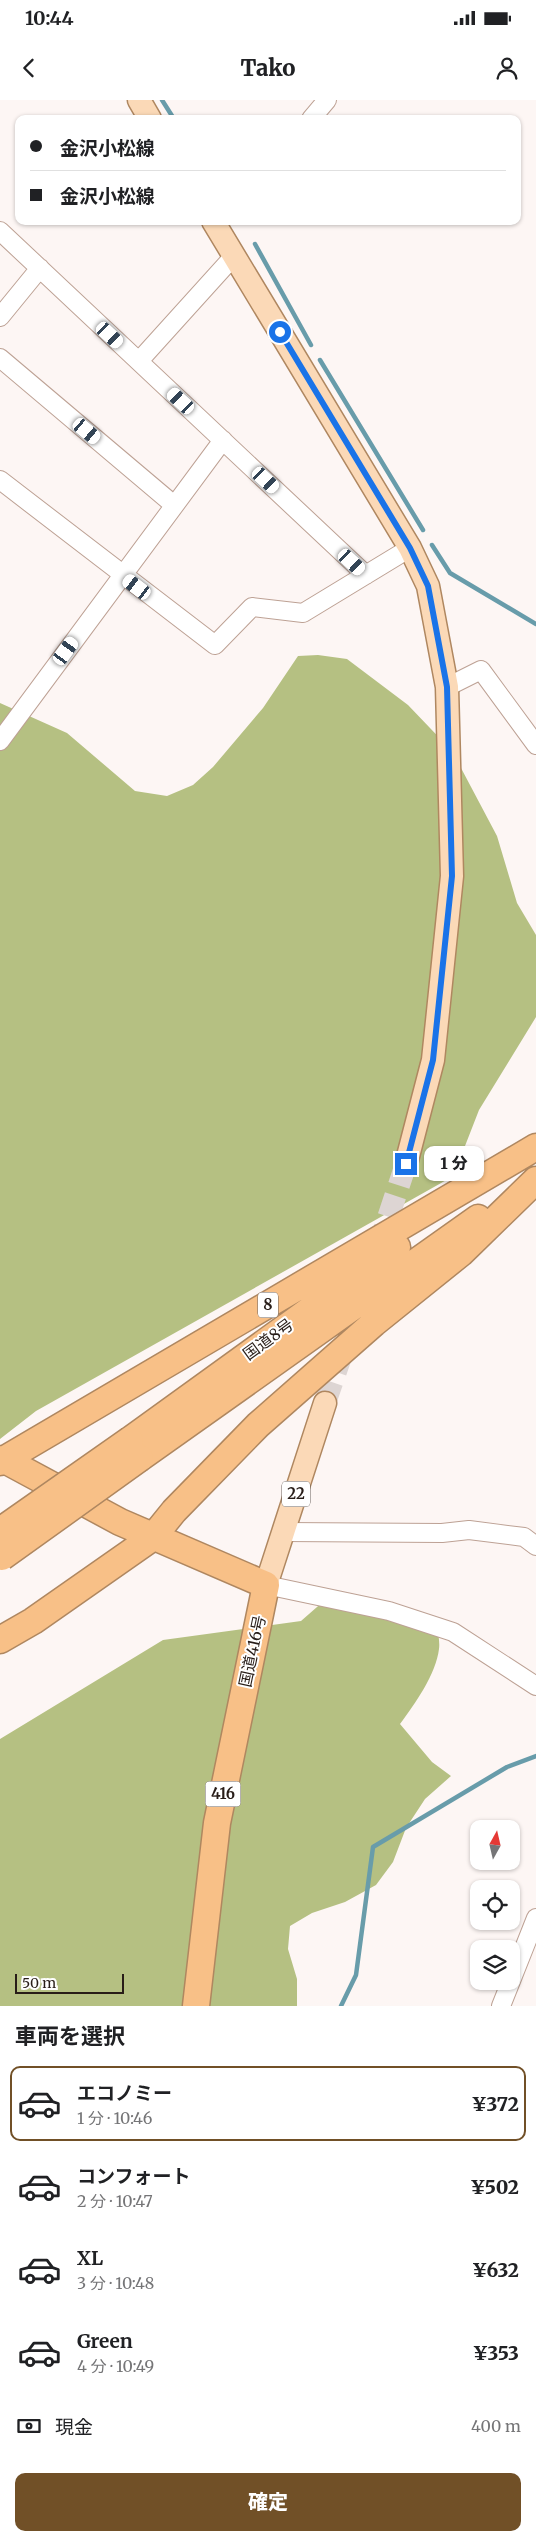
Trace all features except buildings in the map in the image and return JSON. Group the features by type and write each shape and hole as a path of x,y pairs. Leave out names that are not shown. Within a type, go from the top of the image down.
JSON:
{"highway":[{"name":"国道8号","path":"1,1557 135,1449 536,1147"},
{"name":"8","path":"1,1460 536,1147"},
{"name":"国道8号","path":"0,1531 135,1449 536,1178"},
{"name":"8","path":"0,1640 33,1621 153,1537 174,1511 258,1425 374,1323 461,1253 536,1178"},
{"path":"1,1460 120,1522 266,1585"},
{"name":"国道416号","path":"196,2006 216,1823 266,1585"}],"main road":[{"path":"139,100 148,115"},
{"path":"220,225 233,257 410,548 428,586 447,687 452,876 433,1060 406,1164"},
{"name":"22","path":"266,1585 326,1403"}],"street":[{"path":"315,115 328,100"},
{"path":"0,231 366,575"},
{"path":"139,362 233,257"},
{"path":"0,318 40,268"},
{"path":"0,358 174,505"},
{"path":"0,741 223,440"},
{"path":"0,480 215,645 252,607 303,613 410,548"},
{"path":"447,687 481,670 536,745"},
{"path":"284,1532 442,1532 469,1530 524,1537 536,1546"},
{"path":"266,1585 390,1611 453,1632 536,1686"},
{"path":"520,1958 536,1918"},
{"path":"501,2006 507,1990"}],"green space":[{"path":"318,655 347,659 408,705 452,751 497,836 517,903 536,935 536,1017 479,1110 465,1146 466,1169 36,1411 0,1439 0,703 67,733 135,791 167,796 193,785 213,767 263,708 298,656"},
{"path":"325,1600 437,1625 439,1646 434,1668 418,1698 400,1724 432,1762 451,1776 425,1799 406,1828 393,1862 376,1885 345,1902 312,1913 290,1926 288,1949 297,1979 297,2006 0,2006 0,1739 163,1640 301,1621"}],"waterway":[{"path":"162,100 171,115"},
{"path":"255,244 311,345"},
{"path":"320,360 423,530"},
{"path":"432,545 450,573 536,624"},
{"path":"341,2006 356,1975 373,1847 507,1767 536,1756"}],"tunnel":[{"path":"378,1248 406,1164"},
{"path":"325,1403 345,1345"}],"route":[{"path":"280,332 410,548 428,586 447,687 452,876 433,1060 406,1164"}]}
